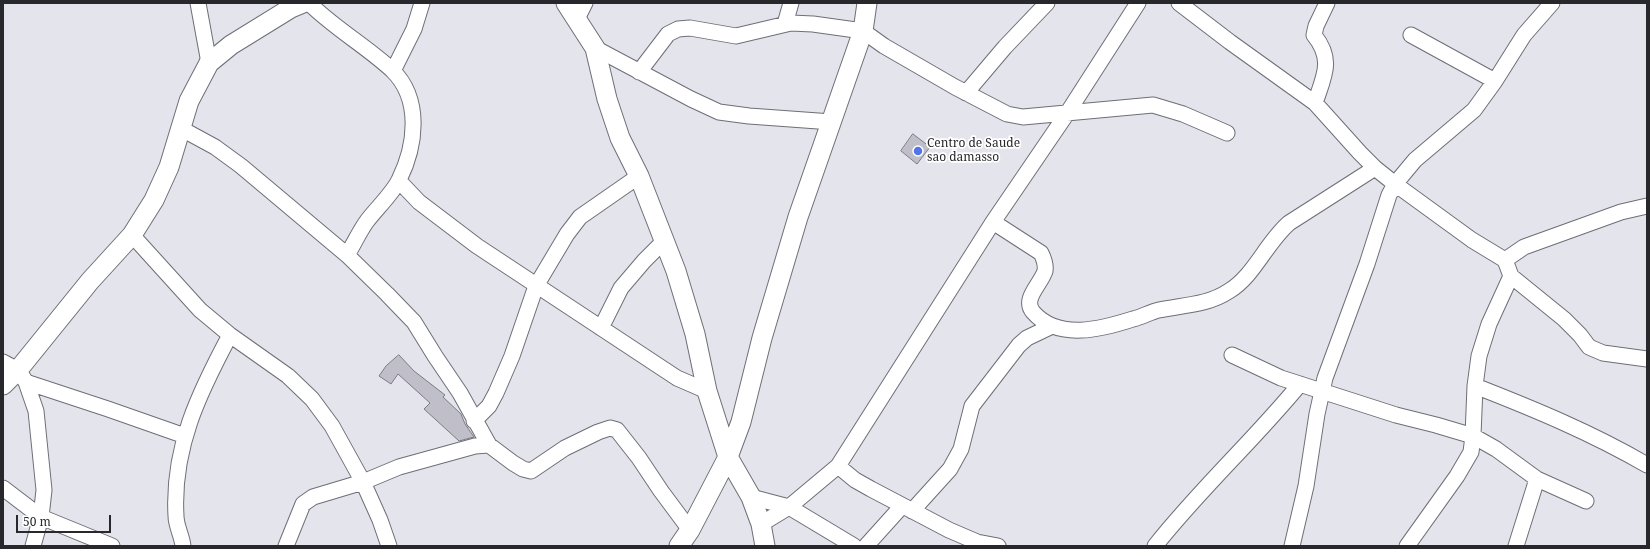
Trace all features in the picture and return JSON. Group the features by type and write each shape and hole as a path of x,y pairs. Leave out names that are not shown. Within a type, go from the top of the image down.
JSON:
{"street":[{"path":"198,3 209,62"},
{"path":"309,3 325,18 371,52 392,71 402,82 411,102 414,126 410,148 399,181 366,223 347,255"},
{"path":"392,71 414,29 422,3"},
{"path":"566,3 595,48 607,99 620,138 639,176 676,271 695,334 707,391 728,457 751,497 761,524 765,546"},
{"path":"576,20 585,3"},
{"path":"785,24 790,3"},
{"path":"680,546 690,530 728,457 741,422 762,338 798,217 863,31 867,3"},
{"path":"966,93 1005,47 1047,3"},
{"path":"761,524 789,507 838,466 993,222 1068,112 1138,3"},
{"path":"1179,3 1230,42 1315,103 1375,168 1395,184 1472,240 1505,260 1511,276 1564,319 1580,335 1589,347 1595,351 1647,359"},
{"path":"1315,103 1326,70 1325,53 1314,35 1316,26 1327,3"},
{"path":"1292,546 1306,486 1317,414 1325,378 1367,264 1380,220 1395,184 1415,160 1474,110 1495,81 1524,35 1552,3"},
{"path":"3,384 16,371 90,281 132,235 154,200 169,167 189,101 209,62 231,45 296,5"},
{"path":"639,72 668,34 678,29 690,28 736,36 791,23 813,24 863,31 884,46 966,93 1007,114 1023,117 1153,105 1183,114 1227,133"},
{"path":"1411,34 1495,81"},
{"path":"595,48 719,112 749,116 832,122"},
{"path":"180,128 215,147 241,166 347,255 414,322 460,393 488,445 518,466 531,472 565,448 598,432 610,428 617,430 639,458 690,530"},
{"path":"993,222 1041,253 1045,261 1045,271 1031,297 1030,305 1033,312 1050,327 1068,330 1087,330 1133,319 1158,310 1209,302 1230,291 1248,275 1278,232 1289,223 1375,168"},
{"path":"474,421 489,406 496,393 512,356 536,286 567,234 580,217 639,176"},
{"path":"399,181 419,202 471,242 677,378 707,391"},
{"path":"1505,260 1524,247 1621,212 1647,206"},
{"path":"132,235 200,310 230,335 288,376 312,399 332,426 363,482 380,520 388,546"},
{"path":"601,328 621,288 644,261 665,240"},
{"path":"1406,546 1456,476 1471,452 1473,436 1474,386 1479,356 1489,324 1511,276"},
{"path":"866,546 950,469 956,461 961,449 972,406 1019,345 1027,338 1050,327"},
{"path":"185,545 176,518 176,470 181,447 209,374 230,335"},
{"path":"1232,355 1281,378 1396,415 1442,426 1473,436 1496,449 1537,479 1586,501"},
{"path":"16,371 108,409 185,436"},
{"path":"16,371 36,411 44,490 41,516 33,546"},
{"path":"1155,546 1172,524 1232,461 1300,384"},
{"path":"1474,386 1533,408 1611,444 1647,465"},
{"path":"286,546 304,504 314,497 363,482 398,467 474,446 488,445"},
{"path":"838,466 855,480 949,530 976,542 998,546"},
{"path":"1516,546 1537,479"},
{"path":"3,488 41,516 112,546"},
{"path":"751,497 789,507 854,546"}],"building":[{"path":"913,134 930,147 917,164 901,151"},
{"path":"399,355 414,371 445,395 443,397 461,414 465,424 474,437 459,441 424,409 430,403 398,374 391,384 379,376 386,366"}],"place":[{"name":"Centro de Saude sao damasso","path":"918,151"}]}
